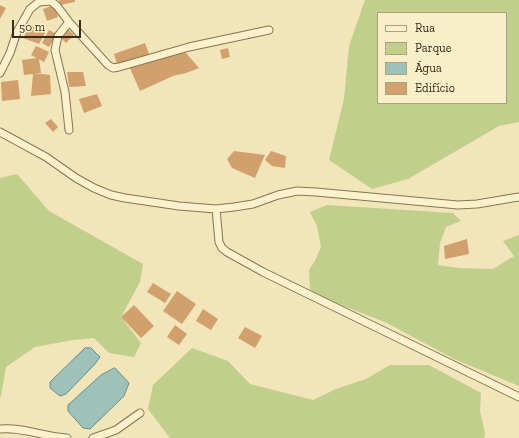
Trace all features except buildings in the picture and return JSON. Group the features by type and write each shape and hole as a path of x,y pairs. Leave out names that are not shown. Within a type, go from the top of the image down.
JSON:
{"street":[{"path":"0,74 30,8 40,2 51,1 57,6 69,22 108,66 113,68 189,47 269,30"},
{"path":"69,22 58,36 55,50 65,92 69,130"},
{"path":"0,132 46,157 76,178 110,195 179,206 216,209 234,207 253,204 278,195 297,191 458,205 519,198"},
{"path":"216,209 219,242 222,248 227,252 263,272 519,397"},
{"path":"93,438 116,430 140,413"},
{"path":"0,429 8,428 67,438"}],"green space":[{"path":"365,0 519,0 519,122 499,126 408,179 372,189 329,160 344,99 349,46"},
{"path":"17,174 49,211 143,264 140,282 121,317 141,343 134,357 109,353 94,338 35,347 6,367 0,397 0,178"},
{"path":"327,205 453,213 461,221 446,227 440,243 438,265 459,268 493,269 514,256 503,241 519,235 519,386 454,359 387,323 328,300 310,290 309,270 321,247 317,226 310,212"},
{"path":"192,348 228,361 250,384 313,400 336,389 366,379 390,365 429,365 481,393 480,411 485,433 484,438 170,438 148,409 153,385"}],"water":[{"path":"85,348 91,348 100,357 66,394 60,396 50,388 50,382"},
{"path":"115,368 129,383 124,396 90,429 83,428 68,411 68,405 101,375"}]}
